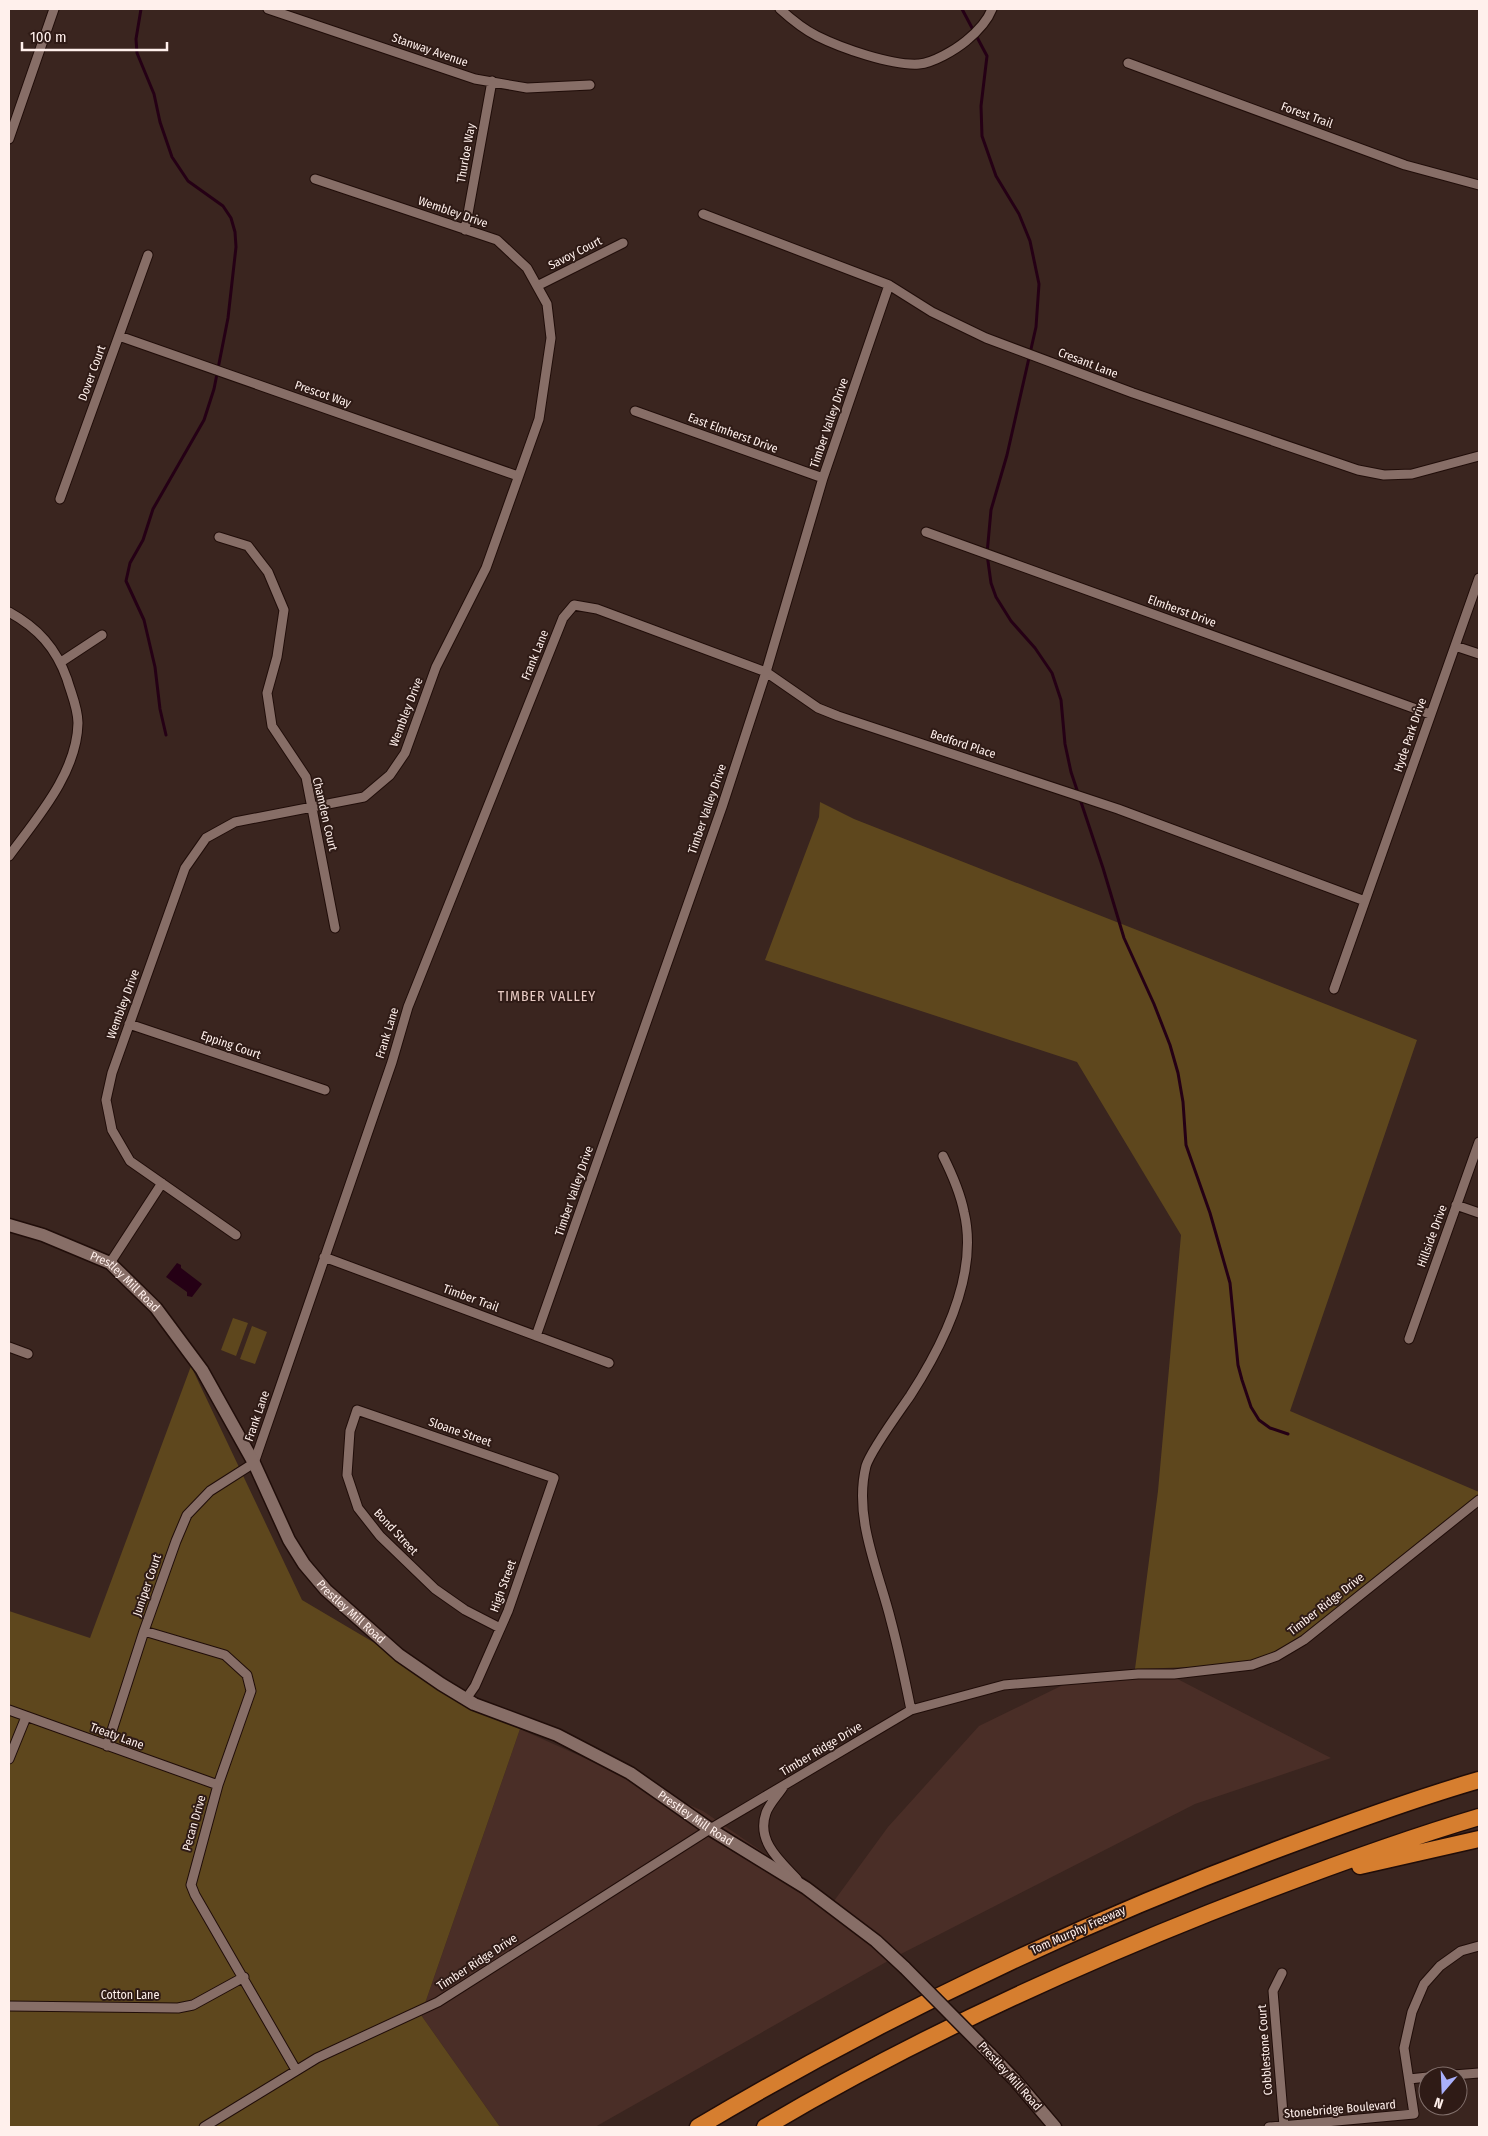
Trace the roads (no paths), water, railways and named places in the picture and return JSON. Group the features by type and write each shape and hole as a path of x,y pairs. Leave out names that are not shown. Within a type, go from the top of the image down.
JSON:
{"highway":[{"name":"Tom Murphy Freeway","path":"698,2127 921,2004 1112,1914 1365,1817 1479,1780"},
{"path":"765,2127 912,2046 1093,1960 1285,1883 1479,1817"},
{"path":"1285,1883 1479,1839"}],"street":[{"path":"9,140 54,9"},
{"name":"Stanway Avenue","path":"268,9 475,79 527,88 590,85"},
{"path":"780,9 816,36 831,42 884,60 905,64 921,64 955,50 977,33 992,9"},
{"name":"Forest Trail","path":"1128,63 1405,165 1479,185"},
{"name":"Thurloe Way","path":"465,230 492,81"},
{"name":"Wembley Drive","path":"236,1235 130,1161 112,1130 106,1100 112,1074 129,1024 185,868 206,838 235,822 364,797 390,775 405,753 436,668 486,568 539,418 551,338 547,304 527,268 497,240 314,179"},
{"name":"Cresant Lane","path":"703,214 889,285 932,312 986,338 1133,393 1358,470 1384,475 1412,474 1479,456"},
{"name":"Savoy Court","path":"537,286 623,242"},
{"name":"Dover Court","path":"60,499 148,255"},
{"name":"Timber Valley Drive","path":"536,1336 712,835 766,672 823,478 889,285"},
{"name":"Prescot Way","path":"119,336 518,476"},
{"name":"East Elmherst Drive","path":"635,412 823,478"},
{"name":"Elmherst Drive","path":"926,532 1430,714"},
{"name":"Chamden Court","path":"219,536 248,546 268,572 284,610 277,657 267,693 272,726 306,778 335,928"},
{"name":"Hyde Park Drive","path":"1334,988 1479,578"},
{"name":"Bedford Place","path":"563,618 574,605 596,609 766,672 818,708 838,716 1118,810 1365,900"},
{"path":"9,612 40,633 61,662 74,702 78,723 74,746 58,788 9,856"},
{"name":"Frank Lane","path":"254,1463 392,1062 408,1007 563,618"},
{"path":"61,662 102,635"},
{"path":"1456,646 1479,654"},
{"name":"Epping Court","path":"129,1024 325,1090"},
{"name":"Hillside Drive","path":"1409,1339 1479,1142"},
{"path":"911,1710 891,1621 864,1521 863,1491 866,1465 934,1357 949,1326 958,1300 964,1274 967,1240 965,1214 956,1184 943,1156"},
{"path":"110,1263 162,1183"},
{"path":"1456,1205 1479,1213"},
{"name":"Prestley Mill Road","path":"9,1225 43,1235 110,1263 156,1308 202,1370 254,1463 289,1540 304,1564 326,1590 399,1654 466,1700 556,1735 630,1773 710,1828 806,1888 876,1941 905,1968 1015,2080 1055,2127"},
{"name":"Timber Trail","path":"324,1257 609,1363"},
{"path":"9,1347 28,1354"},
{"name":"Sloane Street","path":"357,1410 554,1478"},
{"name":"Bond Street","path":"357,1410 350,1431 347,1475 358,1508 380,1536 435,1589 465,1610 500,1628"},
{"name":"Juniper Court","path":"107,1746 144,1631 187,1515 210,1491 254,1463"},
{"name":"High Street","path":"466,1700 475,1686 500,1628 554,1478"},
{"name":"Timber Ridge Drive","path":"204,2127 296,2070 438,2002 710,1828 911,1710 1004,1685 1112,1676 1174,1674 1252,1665 1277,1656 1304,1640 1479,1500"},
{"name":"Pecan Drive","path":"144,1631 225,1655 247,1675 251,1691 218,1785 190,1885 296,2070"},
{"name":"Treaty Lane","path":"9,1710 218,1785"},
{"path":"9,1759 26,1716"},
{"name":"Prestley Mill Road","path":"785,1785 766,1812 763,1828 770,1851 806,1888"},
{"path":"1418,2078 1409,2079 1404,2048 1412,2012 1424,1984 1440,1966 1461,1950 1479,1946"},
{"name":"Cobblestone Court","path":"1282,1973 1273,1991 1284,2126"},
{"name":"Cotton Lane","path":"9,2006 178,2008 193,2005 244,1977"},
{"name":"Stonebridge Boulevard","path":"1269,2127 1414,2114 1409,2079"}],"waterway":[{"path":"141,9 136,39 137,53 154,94 160,122 172,157 188,181 223,206 231,218 235,232 236,247 228,318 214,389 204,420 153,509 143,540 130,563 126,581 144,620 155,667 160,709 166,735"},
{"path":"962,9 987,56 981,106 982,136 996,176 1019,214 1030,241 1039,284 1036,327 1007,455 991,510 987,554 991,583 996,597 1011,621 1035,648 1052,673 1061,700 1065,744 1071,772 1124,938 1154,1004 1170,1045 1178,1073 1183,1102 1186,1145 1210,1213 1230,1283 1238,1365 1242,1380 1251,1407 1259,1420 1270,1428 1288,1434"}],"district":[{"name":"TIMBER VALLEY","path":"547,996"}]}
